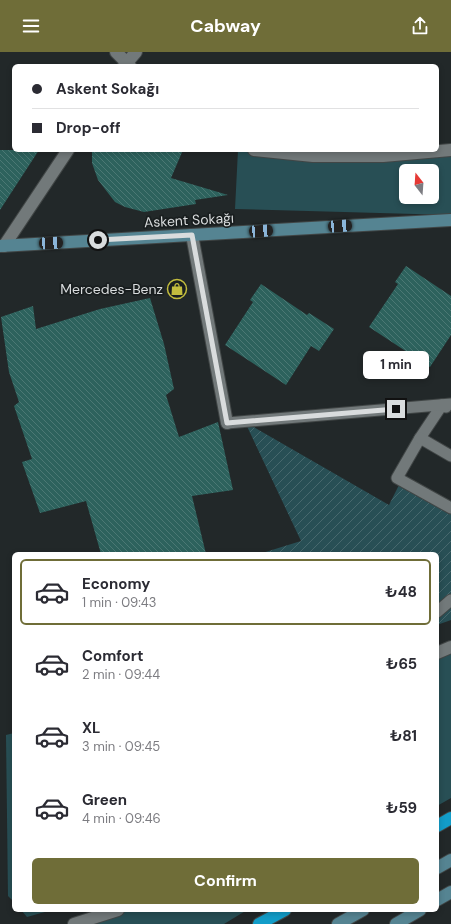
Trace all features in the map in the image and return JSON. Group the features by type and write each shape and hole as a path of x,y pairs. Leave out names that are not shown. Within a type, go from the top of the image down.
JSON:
{"highway":[{"path":"439,825 451,818"},
{"path":"260,924 281,912"}],"street":[{"path":"116,52 126,64"},
{"path":"128,64 136,52"},
{"path":"439,151 451,150"},
{"path":"2,246 67,152"},
{"path":"274,152 313,156 383,156 428,152"},
{"name":"Askent Sokağı","path":"2,246 451,220"},
{"path":"192,235 227,423"},
{"path":"439,652 451,647"},
{"path":"439,867 451,860"},
{"path":"439,899 451,892"},
{"path":"74,924 112,912"},
{"path":"338,924 359,912"},
{"path":"396,924 417,912"}],"lane":[{"path":"227,423 448,406"},
{"path":"448,406 420,438 397,478 451,508"},
{"path":"420,438 451,456"},
{"path":"439,610 451,600"}],"shaded area":[{"path":"451,146 451,215 235,209 238,152 439,152 439,149"},
{"path":"245,422 389,505 399,485 451,511 451,620 439,624 439,552 265,552 301,541"},
{"path":"451,645 451,798 439,805 439,651"},
{"path":"12,734 12,900 8,896 6,735"},
{"path":"23,912 45,912 27,917"},
{"path":"112,912 244,912 224,924 75,924"}],"building":[{"path":"0,150 12,150 12,152 38,152 0,210"},
{"path":"92,152 182,152 171,178 228,195 195,200 196,204 144,212 125,207 115,202 98,180 92,163"},
{"path":"406,266 451,296 451,335 430,367 369,327 398,284 395,282"},
{"path":"261,284 307,315 309,313 334,329 319,351 311,346 286,385 225,345 253,302 250,300"},
{"path":"150,298 164,344 174,389 166,395 179,437 218,422 233,490 192,496 206,552 100,552 86,501 40,513 22,462 32,459 14,406 19,402 9,372 1,317 33,306 36,329 100,309"}],"place":[{"name":"Mercedes-Benz","path":"177,289"}],"route":[{"path":"98,240 192,235 227,423 396,409"}]}
